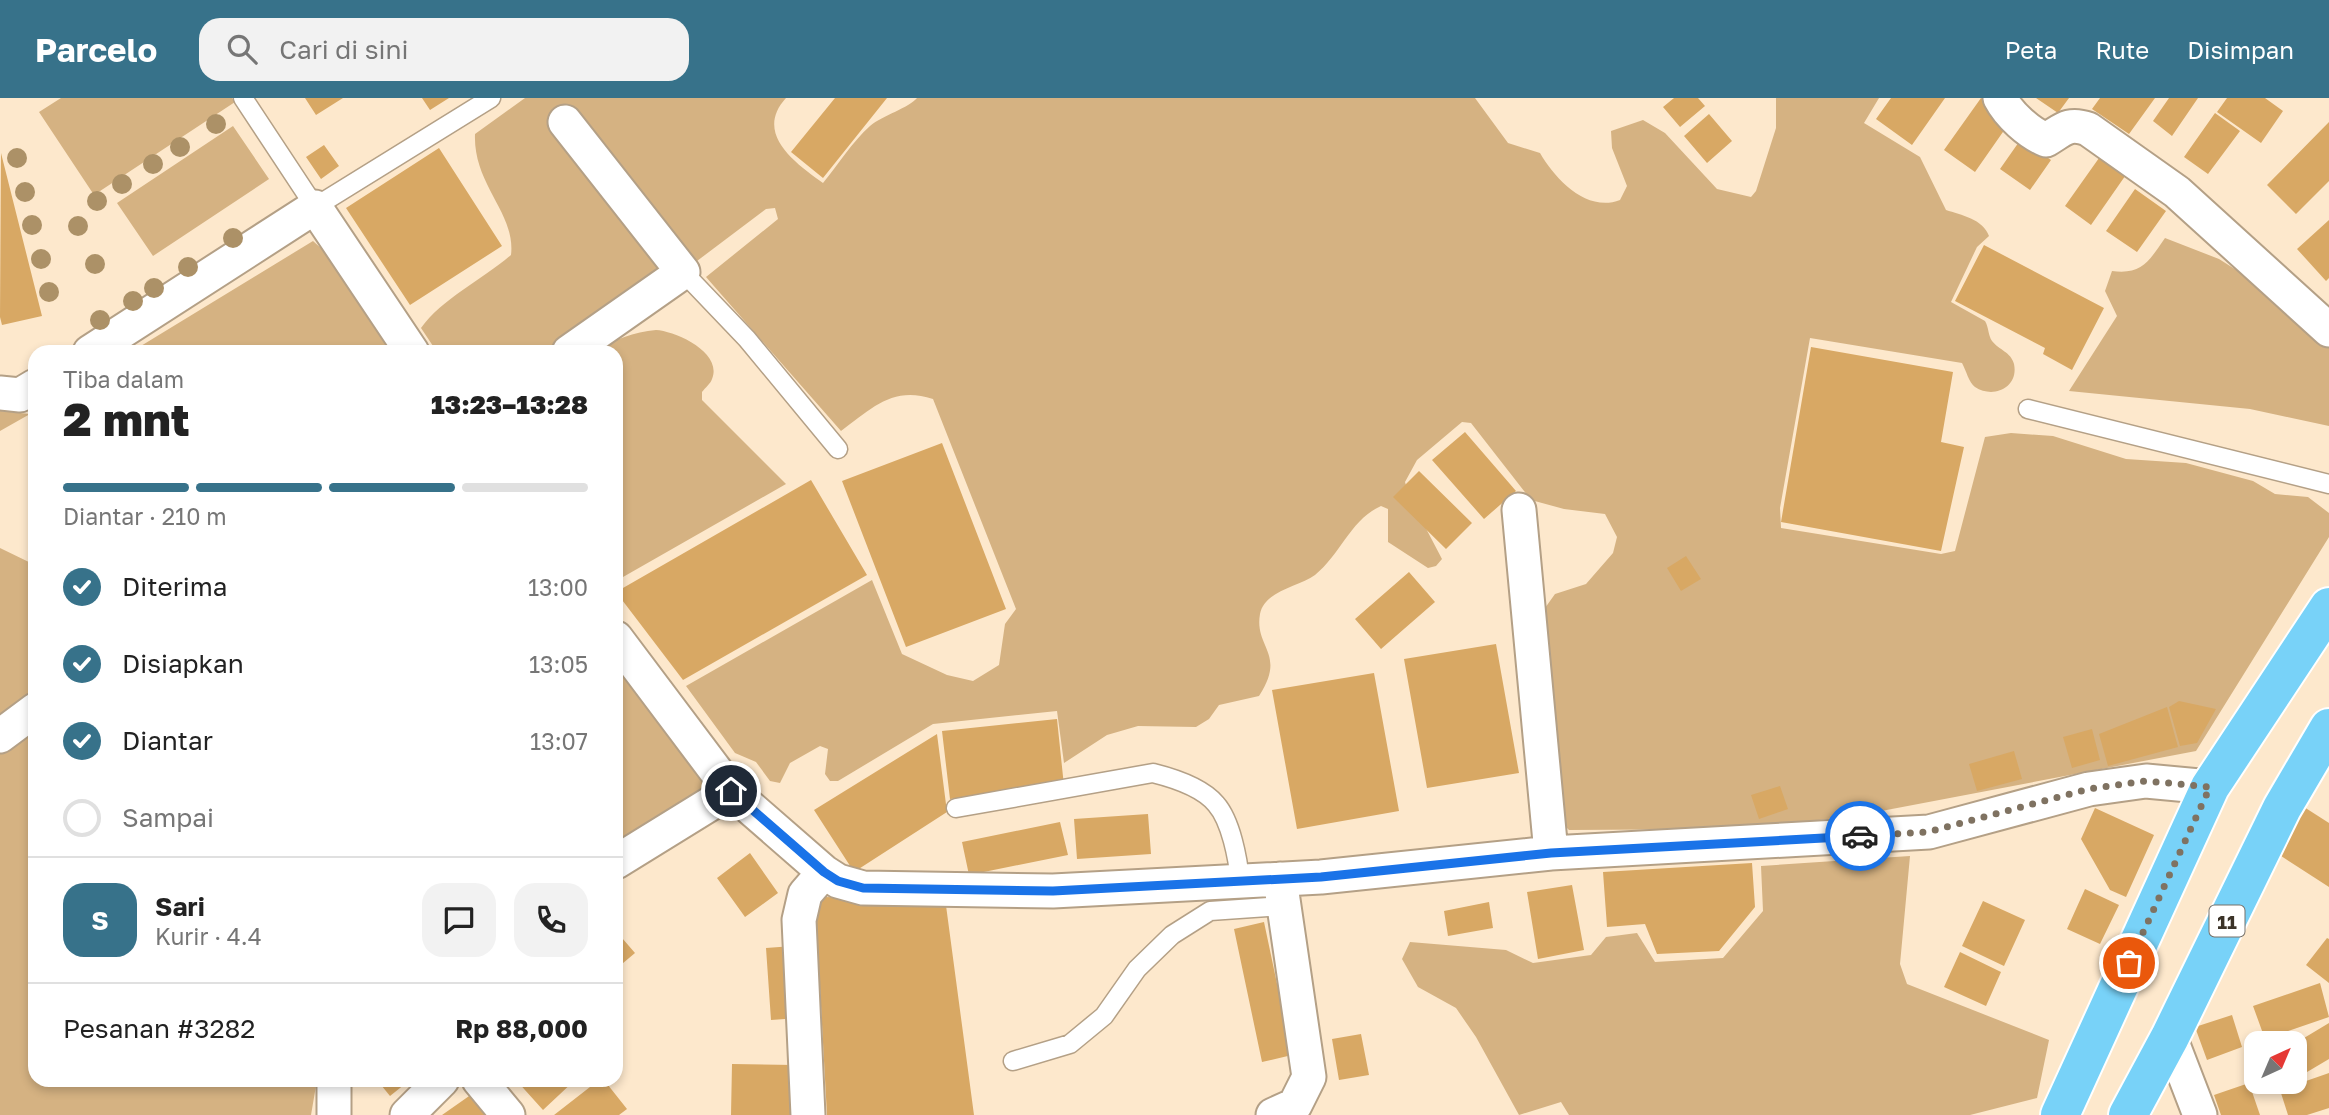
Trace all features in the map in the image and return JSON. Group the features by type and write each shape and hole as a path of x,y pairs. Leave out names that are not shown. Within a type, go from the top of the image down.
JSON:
{"highway":[{"path":"2060,1115 2210,787 2329,607"},
{"name":"11","path":"2128,1115 2170,1037 2282,808 2325,746"}],"street":[{"path":"2000,98 2005,107 2036,136 2046,140 2065,126 2076,124 2088,129 2177,192 2329,330"},
{"path":"565,122 683,272 579,345"},
{"path":"101,345 315,207 407,345"},
{"path":"0,393 20,395 28,390"},
{"path":"1520,510 1551,853"},
{"path":"623,647 731,791 824,872 838,881 863,888 1053,891 1240,881 1282,892 1551,853 1928,832 2089,789 2146,781 2210,787"},
{"path":"0,736 28,715"},
{"path":"623,858 731,791"},
{"path":"808,1115 799,920 805,894 824,872"},
{"path":"1282,892 1308,1077 1299,1112"},
{"path":"2170,1037 2200,1115"},
{"path":"334,1087 334,1115"},
{"path":"407,1115 435,1087"},
{"path":"485,1087 508,1115"}],"lane":[{"path":"243,98 315,207 491,98"},
{"path":"683,272 747,339 838,449"},
{"path":"2028,409 2329,484"},
{"path":"956,808 1153,773 1172,778 1216,804 1229,829 1240,881"},
{"path":"1013,1061 1070,1044 1104,1016 1137,969 1172,935 1210,911 1282,892"}],"shaded area":[{"path":"61,98 232,98 235,102 94,195 39,112"},
{"path":"525,98 786,98 777,111 774,124 776,136 791,157 823,183 863,132 917,98 1475,98 1508,143 1540,153 1563,183 1584,198 1608,203 1620,200 1627,186 1612,148 1611,131 1643,120 1665,133 1717,189 1751,197 1756,191 1776,128 1776,98 1879,98 1864,123 1920,157 1946,210 1982,225 1989,236 1977,247 1951,302 1985,321 1992,341 2008,354 2014,364 2013,379 2003,389 1989,392 1973,385 1962,363 1810,338 1780,508 1781,528 1941,554 1955,551 1985,437 2011,433 2053,436 2126,459 2186,463 2253,481 2275,494 2308,497 2329,513 2329,537 2196,751 1855,816 1736,829 1569,830 1561,822 1545,608 1555,594 1586,584 1613,553 1617,537 1605,514 1564,509 1531,500 1471,423 1462,422 1417,460 1405,482 1410,498 1442,559 1436,566 1428,568 1388,542 1388,509 1381,506 1371,512 1315,575 1275,594 1263,606 1259,626 1270,660 1270,670 1259,696 1219,705 1209,719 1196,727 1138,726 1107,735 1064,763 1057,711 933,724 838,781 830,781 825,774 828,749 820,746 790,763 780,783 770,781 756,762 735,753 686,686 872,580 902,654 947,675 973,681 999,665 1005,624 1016,609 933,399 906,395 894,397 873,407 841,431 706,277 778,219 775,208 766,209 697,261 680,255 561,345 432,345 421,328 451,298 511,255 507,226 480,169 475,134"},
{"path":"233,126 269,179 153,256 117,203"},
{"path":"2165,238 2219,259 2271,292 2329,343 2329,426 2250,409 2069,391 2117,316 2105,291 2112,271 2131,271 2144,265"},
{"path":"313,241 322,249 388,345 142,345"},
{"path":"656,330 674,334 704,352 714,369 711,381 702,392 702,400 786,484 623,577 623,345 607,345 640,332"},
{"path":"0,410 28,414 28,415 0,431"},
{"path":"0,548 28,562 28,1087 316,1087 311,1115 0,1115"},
{"path":"623,676 707,784 704,794 623,838"},
{"path":"1910,856 1900,964 1907,984 2049,1040 2037,1098 1970,1115 1569,1115 1561,1102 1519,1115 1476,1037 1456,1008 1418,987 1402,959 1410,942 1506,950 1533,963 1591,955 1606,937 1637,933 1655,962 1723,958 1763,911 1761,866"}],"building":[{"path":"305,98 343,98 316,115"},
{"path":"422,98 449,98 430,110"},
{"path":"835,98 887,98 823,178 791,152"},
{"path":"1674,98 1698,98 1705,106 1680,127 1663,107"},
{"path":"1891,98 1945,98 1912,145 1876,119"},
{"path":"1981,98 2012,119 1975,172 1944,150"},
{"path":"2036,98 2069,98 2058,113"},
{"path":"2100,98 2155,98 2129,134 2092,109"},
{"path":"2169,98 2198,98 2172,136 2153,121"},
{"path":"2227,98 2265,98 2283,111 2261,143 2217,112"},
{"path":"2215,113 2240,131 2208,174 2184,157"},
{"path":"1709,114 1732,141 1707,163 1684,136"},
{"path":"2329,122 2329,181 2296,214 2267,185"},
{"path":"2021,139 2051,160 2030,190 2000,169"},
{"path":"324,145 339,166 321,179 306,157"},
{"path":"439,148 502,246 410,305 346,208"},
{"path":"2104,151 2130,169 2091,225 2065,206"},
{"path":"1,153 42,316 2,325 0,317"},
{"path":"2135,189 2166,211 2137,252 2106,231"},
{"path":"2329,220 2329,278 2326,281 2297,249"},
{"path":"1984,245 2104,308 2072,370 2043,354 2045,348 1955,301"},
{"path":"1811,347 1953,372 1941,442 1964,447 1941,551 1781,522"},
{"path":"1465,432 1516,491 1484,519 1432,460"},
{"path":"942,443 1006,609 906,647 842,481"},
{"path":"1419,471 1472,523 1446,549 1393,497"},
{"path":"811,480 867,575 683,680 623,601 623,588"},
{"path":"1686,556 1701,579 1681,591 1667,568"},
{"path":"1409,572 1435,602 1381,649 1355,619"},
{"path":"1496,644 1519,773 1427,788 1404,659"},
{"path":"1374,673 1399,811 1297,829 1272,690"},
{"path":"2179,701 2216,709 2197,743 2180,746 2169,707"},
{"path":"2167,707 2178,747 2108,766 2099,734"},
{"path":"1057,719 1064,786 950,799 942,731"},
{"path":"2092,729 2100,760 2072,768 2063,737"},
{"path":"937,734 947,812 854,872 814,810"},
{"path":"2014,751 2022,779 1977,791 1969,764"},
{"path":"1780,786 1788,809 1759,819 1751,795"},
{"path":"2304,807 2329,823 2329,887 2278,854"},
{"path":"2095,808 2154,835 2126,897 2110,890 2081,839"},
{"path":"1148,814 1151,854 1077,859 1074,819"},
{"path":"1060,822 1068,855 969,875 962,842"},
{"path":"750,853 778,893 745,917 717,878"},
{"path":"1752,863 1755,907 1719,951 1657,954 1645,924 1607,927 1603,872"},
{"path":"1572,885 1584,950 1538,959 1527,892"},
{"path":"2085,889 2119,905 2100,944 2067,929"},
{"path":"815,897 945,898 974,1115 827,1115"},
{"path":"1983,901 2025,920 2004,966 1962,946"},
{"path":"1489,902 1493,928 1448,936 1444,911"},
{"path":"1264,922 1292,1055 1262,1062 1234,929"},
{"path":"2327,938 2329,939 2329,983 2306,965"},
{"path":"623,939 635,953 623,963"},
{"path":"793,946 799,1018 771,1020 766,948"},
{"path":"1960,952 2001,972 1986,1006 1944,987"},
{"path":"2320,983 2329,1017 2288,1031 2262,1031 2253,1006"},
{"path":"2232,1015 2242,1047 2207,1060 2195,1027"},
{"path":"2329,1023 2329,1059 2307,1072 2307,1036"},
{"path":"1361,1034 1369,1075 1339,1080 1332,1039"},
{"path":"732,1064 794,1065 793,1115 731,1115"},
{"path":"2329,1073 2329,1108 2307,1115 2288,1115 2281,1094 2307,1094 2307,1081"},
{"path":"2244,1085 2244,1094 2253,1094 2260,1115 2221,1115 2214,1095"},
{"path":"383,1087 401,1087 390,1096"},
{"path":"482,1087 494,1115 442,1115"},
{"path":"522,1087 568,1087 543,1110"},
{"path":"590,1087 610,1087 627,1109 619,1115 554,1115"}],"way so far":[{"path":"1860,836 1928,832 2089,789 2146,781 2210,787 2129,963"}],"route":[{"path":"731,791 824,872 838,881 863,888 1053,891 1321,877 1551,853 1860,836"}]}
